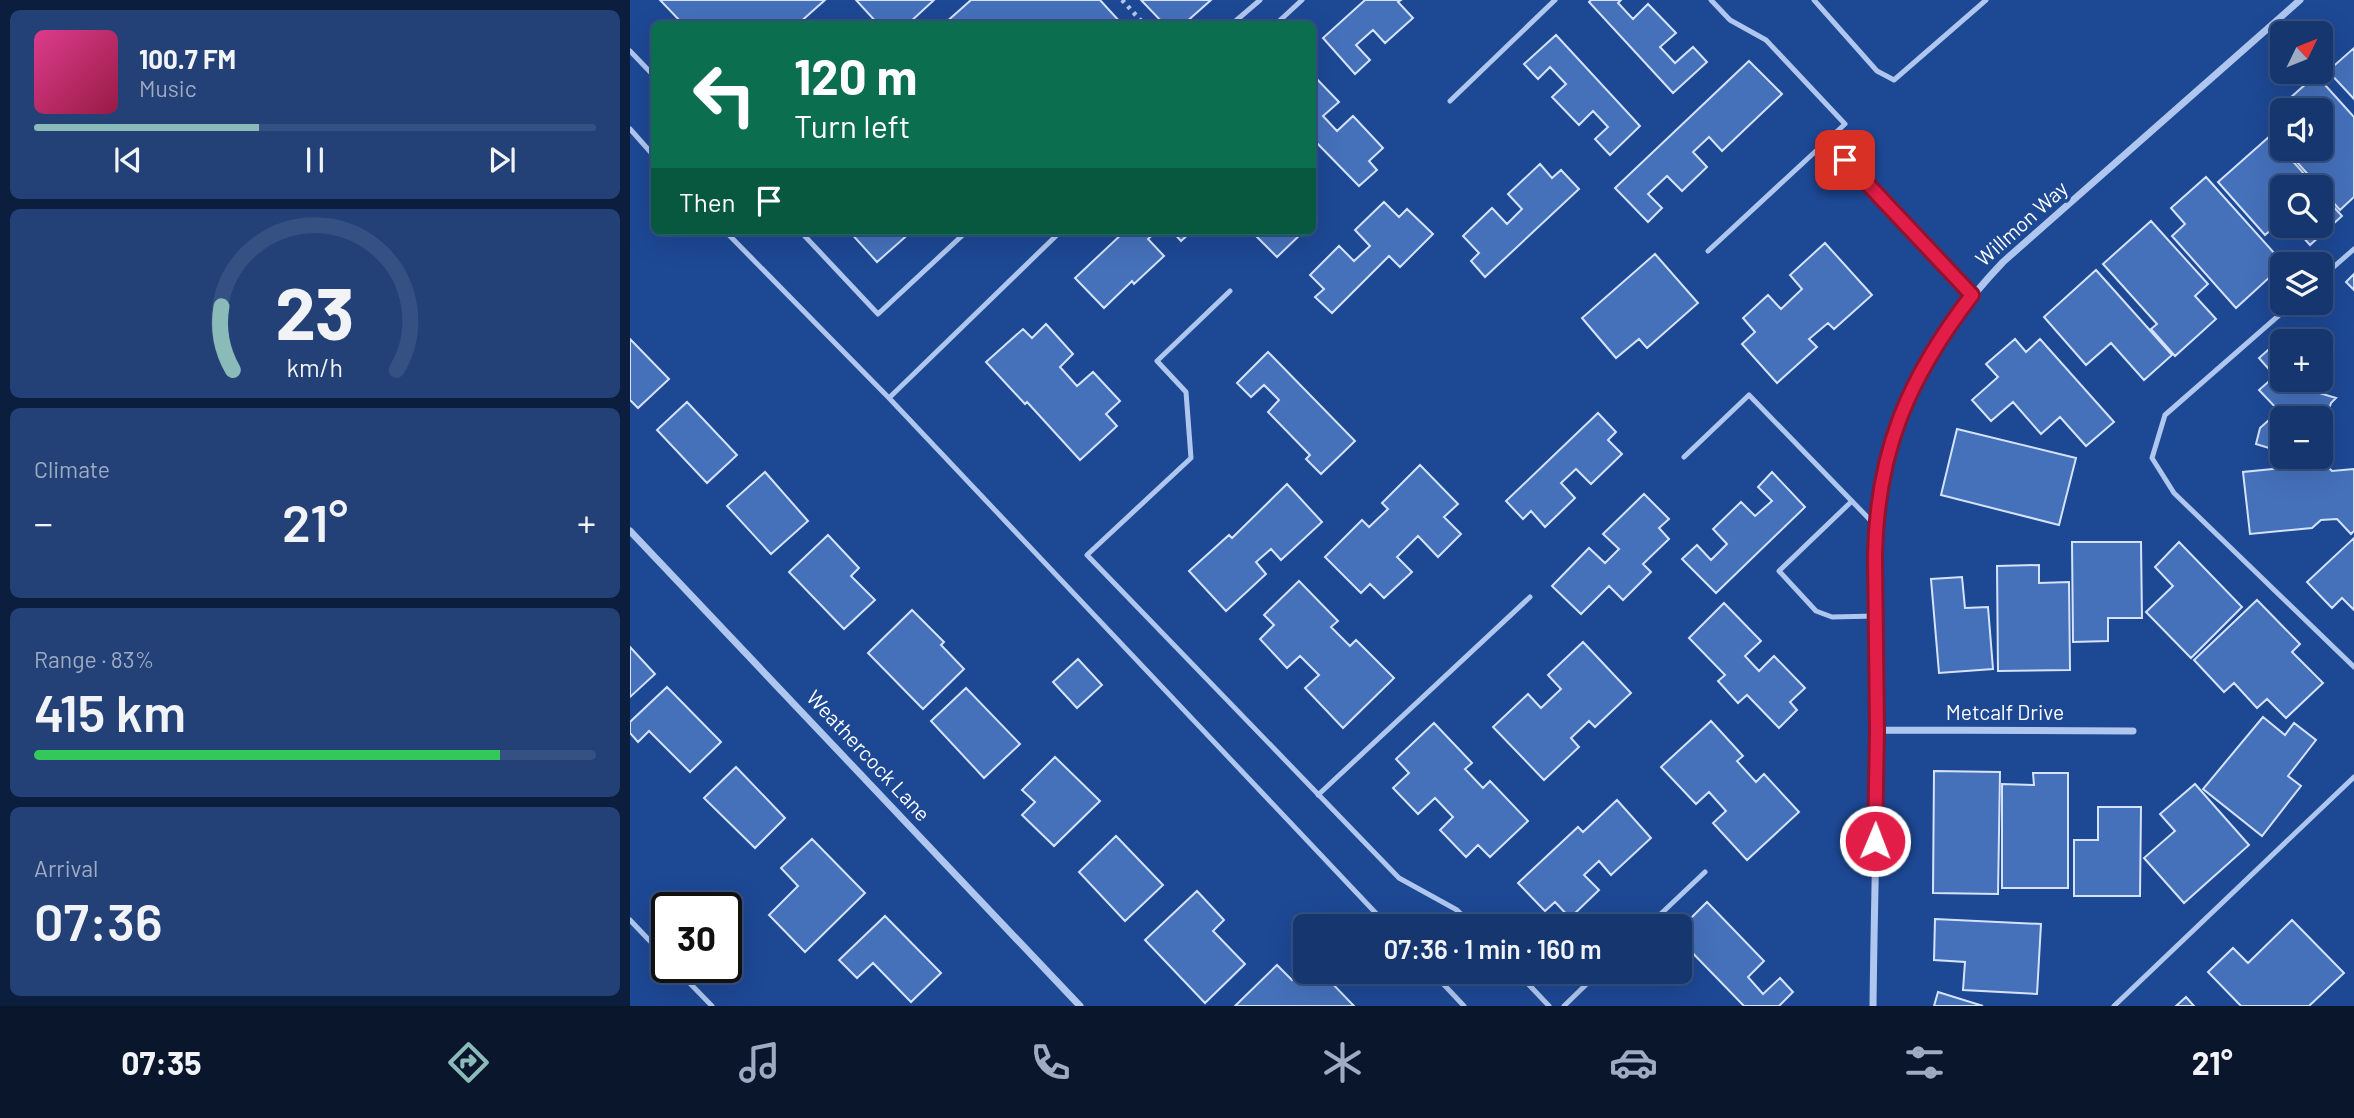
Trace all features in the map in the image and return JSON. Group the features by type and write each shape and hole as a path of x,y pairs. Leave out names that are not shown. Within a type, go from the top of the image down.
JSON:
{"street":[{"name":"Willmon Way","path":"1872,1006 1877,730 1876,526 1882,478 1907,398 1925,361 1948,326 2003,262 2300,0"},
{"name":"Weathercock Lane","path":"630,531 1080,1006"},
{"name":"Metcalf Drive","path":"1877,730 2133,731"}],"lane":[{"path":"1235,21 1259,0"},
{"path":"1279,21 1302,0"},
{"path":"1450,101 1555,0"},
{"path":"1708,251 1845,124 1766,40 1730,20 1711,0"},
{"path":"1814,0 1877,71 1894,80 1986,0"},
{"path":"630,51 651,73"},
{"path":"630,129 651,153"},
{"path":"1827,141 1972,295"},
{"path":"729,235 889,398 1377,914"},
{"path":"804,235 878,314 963,235"},
{"path":"889,398 1057,235"},
{"path":"2333,268 2354,249"},
{"path":"1230,291 1157,360 1186,392 1191,458 1087,555 1399,878 1461,914"},
{"path":"2279,315 2165,415 2152,458 2174,493 2354,667"},
{"path":"1685,457 1749,395 1876,526"},
{"path":"1852,502 1779,571 1816,611 1832,617 1876,615"},
{"path":"1318,795 1530,597"},
{"path":"2114,1006 2354,778"},
{"path":"1661,914 1705,872"},
{"path":"630,920 651,942"},
{"path":"690,983 712,1006"},
{"path":"1444,984 1464,1006"},
{"path":"1528,984 1549,1006"},
{"path":"1564,1006 1587,984"}],"path":[{"path":"1122,0 1141,21"}],"building":[{"path":"660,0 825,0 801,21 680,21"},
{"path":"856,0 934,0 911,21 875,21"},
{"path":"971,0 1100,0 1119,21 947,21"},
{"path":"1141,0 1211,0 1187,21 1161,21"},
{"path":"1365,0 1401,0 1398,2 1413,18 1385,43 1373,30 1356,45 1370,60 1355,74 1323,38"},
{"path":"1621,0 1618,3 1633,19 1648,4 1676,33 1660,47 1675,63 1693,47 1707,62 1673,93 1589,2"},
{"path":"1556,35 1640,126 1610,155 1595,139 1608,127 1593,111 1579,125 1552,97 1566,84 1550,67 1538,79 1524,64"},
{"path":"2354,48 2354,99 2333,76 2333,67"},
{"path":"1749,61 1782,94 1722,151 1709,137 1693,152 1707,167 1682,191 1667,176 1648,194 1662,208 1648,222 1615,188"},
{"path":"1316,78 1339,102 1323,116 1337,131 1353,116 1383,148 1369,161 1377,170 1359,186 1316,142"},
{"path":"2306,84 2324,84 2354,117 2354,197 2340,210 2333,202 2333,175 2308,175 2296,161 2333,161 2333,98 2290,98"},
{"path":"2270,136 2270,161 2293,161 2305,175 2270,175 2270,231 2265,235 2218,182"},
{"path":"1540,164 1552,178 1561,170 1579,189 1485,277 1471,261 1479,253 1463,236 1492,208 1507,224 1522,209 1508,194"},
{"path":"2206,177 2273,252 2270,252 2270,277 2236,308 2172,236 2185,224 2171,208"},
{"path":"1384,202 1399,217 1407,209 1433,234 1400,267 1389,256 1332,313 1315,297 1324,289 1310,275 1339,246 1354,261 1370,246 1355,230"},
{"path":"2333,206 2342,216 2333,224"},
{"path":"2151,221 2208,284 2195,296 2216,319 2175,356 2151,329 2157,324 2103,264"},
{"path":"853,235 907,235 877,262"},
{"path":"1121,235 1152,235 1148,239 1164,256 1104,308 1075,278"},
{"path":"1176,235 1188,235 1181,241"},
{"path":"1255,235 1300,235 1277,257"},
{"path":"2304,238 2318,238 2310,245"},
{"path":"1825,243 1872,295 1834,329 1828,323 1809,339 1817,347 1777,383 1742,344 1755,332 1743,318 1768,295 1781,309 1802,289 1790,275"},
{"path":"1655,254 1698,303 1647,348 1639,339 1616,358 1582,318"},
{"path":"2096,270 2172,355 2144,380 2111,343 2086,365 2044,317"},
{"path":"2354,274 2354,290 2346,282"},
{"path":"1046,324 1073,354 1060,367 1077,386 1093,372 1120,401 1106,414 1117,426 1080,460 986,362 1023,329 1032,338"},
{"path":"630,339 669,379 638,408 630,400"},
{"path":"2015,339 2026,352 2040,339 2114,422 2086,446 2060,417 2041,434 2013,402 1991,421 1972,400 1998,377 1986,364"},
{"path":"2270,348 2270,370 2259,358"},
{"path":"1268,352 1355,441 1321,474 1306,459 1310,455 1268,412 1279,400 1264,385 1251,397 1237,383"},
{"path":"2270,380 2270,392 2316,392 2336,398 2330,406 2274,406 2259,390"},
{"path":"687,402 737,455 707,483 657,430"},
{"path":"1598,413 1616,432 1608,440 1622,454 1591,484 1576,469 1561,483 1575,498 1545,527 1531,511 1523,519 1506,501"},
{"path":"2270,419 2270,448 2256,444 2260,428"},
{"path":"1957,429 2076,458 2059,525 1941,495"},
{"path":"1420,465 1458,504 1444,517 1461,534 1438,557 1418,536 1397,557 1412,572 1384,598 1370,584 1361,593 1325,557 1362,520 1369,527 1388,509 1382,503"},
{"path":"2274,469 2354,469 2354,531 2351,534 2337,519 2321,520 2312,528 2250,534 2243,472"},
{"path":"765,472 808,521 771,554 727,506"},
{"path":"1772,472 1805,507 1716,593 1682,559 1697,545 1711,560 1727,544 1713,529 1741,502 1755,516 1772,501 1758,487"},
{"path":"1287,484 1322,522 1281,560 1271,549 1256,562 1266,574 1226,611 1189,571 1229,535 1232,538"},
{"path":"1644,494 1669,519 1659,528 1669,539 1643,564 1651,572 1623,600 1609,586 1581,614 1552,586 1589,548 1605,563 1619,549 1603,534"},
{"path":"828,535 859,568 851,576 875,600 844,629 789,572"},
{"path":"2354,538 2354,610 2342,598 2332,608 2307,582"},
{"path":"2072,542 2141,542 2142,618 2108,618 2108,641 2073,642"},
{"path":"2179,542 2242,607 2191,658 2146,612 2173,586 2155,567"},
{"path":"2039,565 2039,583 2069,582 2070,670 1998,671 1997,566"},
{"path":"1962,577 1965,608 1988,607 1993,669 1939,673 1931,579"},
{"path":"1299,581 1338,621 1331,627 1350,646 1356,640 1394,678 1343,728 1305,688 1319,675 1300,656 1287,668 1260,639 1274,625 1264,615"},
{"path":"2257,600 2300,644 2292,652 2323,683 2286,718 2267,699 2257,708 2234,683 2224,692 2194,660"},
{"path":"1724,603 1761,641 1745,656 1759,671 1774,656 1805,688 1790,702 1797,710 1779,728 1747,695 1738,703 1718,681 1725,675 1689,638"},
{"path":"912,610 944,642 941,645 964,669 923,709 868,653"},
{"path":"1583,642 1631,693 1595,727 1589,721 1571,738 1579,747 1544,780 1493,727 1528,694 1541,708 1561,689 1548,675"},
{"path":"630,647 655,674 630,697"},
{"path":"1078,659 1102,685 1077,708 1053,682"},
{"path":"667,687 721,742 690,772 649,731 638,742 630,733 630,722"},
{"path":"966,688 1020,744 984,778 931,721"},
{"path":"2263,717 2285,735 2294,723 2316,740 2288,776 2301,786 2262,836 2203,789"},
{"path":"1711,721 1743,756 1737,761 1756,782 1764,774 1799,812 1747,860 1713,823 1726,811 1709,792 1696,804 1661,767"},
{"path":"1434,723 1472,763 1465,769 1483,788 1490,781 1528,821 1490,857 1478,845 1466,857 1440,830 1453,817 1435,798 1418,814 1393,788 1409,773 1396,759"},
{"path":"1055,757 1100,801 1054,846 1022,815 1035,802 1022,790"},
{"path":"736,767 785,818 755,848 704,798"},
{"path":"1934,771 2000,772 1998,894 1933,893"},
{"path":"2033,773 2068,773 2068,888 2002,888 2002,784 2034,785"},
{"path":"2195,784 2249,845 2184,903 2144,858 2175,831 2160,814"},
{"path":"1617,800 1651,838 1611,875 1599,861 1584,875 1599,890 1574,914 1566,914 1555,902 1545,911 1518,883 1578,827 1583,832"},
{"path":"2098,807 2141,807 2140,896 2074,896 2074,840 2098,840"},
{"path":"1116,836 1163,885 1125,921 1079,872"},
{"path":"812,839 865,893 805,952 769,915 798,886 781,868"},
{"path":"1197,891 1224,920 1213,931 1245,964 1205,1003 1145,940"},
{"path":"1707,902 1764,961 1748,977 1763,994 1780,978 1793,992 1779,1006 1744,1006 1692,952 1692,917"},
{"path":"885,916 941,973 911,1002 873,963 857,978 839,960"},
{"path":"1935,919 2041,924 2037,994 1963,990 1965,962 1934,960"},
{"path":"2292,920 2344,973 2309,1006 2241,1006 2208,972 2233,948 2248,963"},
{"path":"1277,965 1293,979 1293,984 1333,984 1354,1006 1235,1006"},
{"path":"1938,992 1983,1006 1934,1006"},
{"path":"2186,997 2194,1006 2176,1006"}],"route":[{"path":"1845,160 1972,295 1925,361 1907,398 1882,478 1875,555 1875,841"}]}
